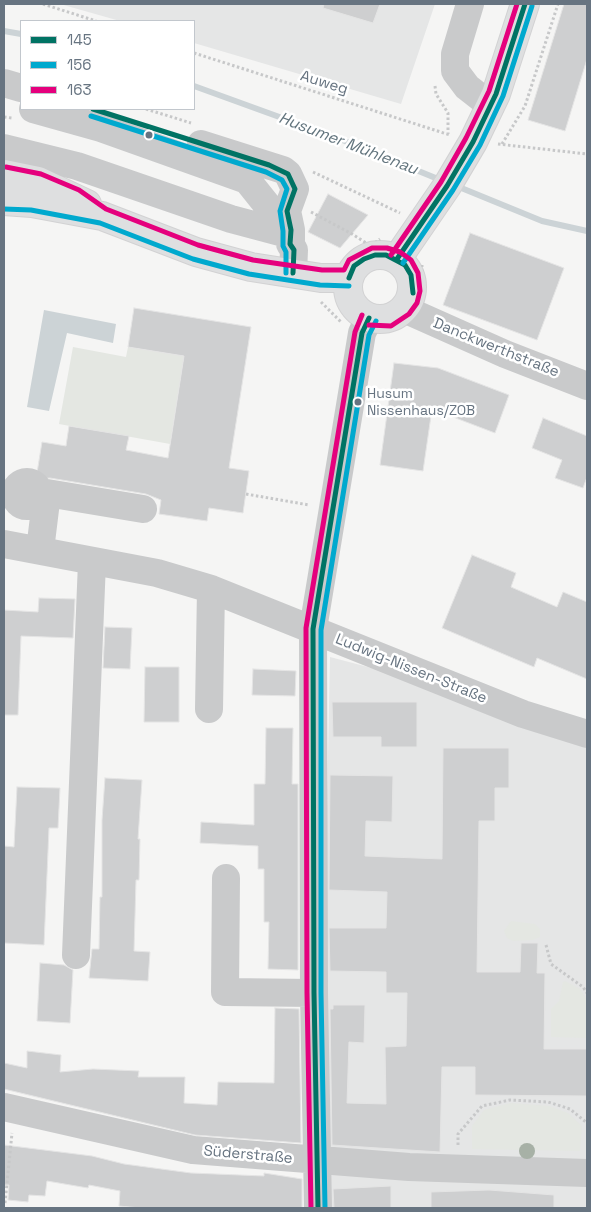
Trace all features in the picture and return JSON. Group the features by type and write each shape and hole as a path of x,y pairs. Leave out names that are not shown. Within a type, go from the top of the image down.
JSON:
{"main road":[{"path":"410,258 375,255 364,259 354,266 349,278 349,295 354,307 368,318 388,319 413,304 411,275 405,265 410,258 422,222 462,142 496,94 525,4"},
{"path":"4,174 38,181 56,188 87,203 102,216"},
{"path":"4,201 32,203 102,216 223,260 251,267 321,278 349,278"}],"street":[{"path":"470,4 454,54 455,71 467,87 490,105"},
{"path":"4,83 20,88"},
{"path":"4,102 20,106"},
{"path":"37,110 101,128 247,180 288,235 294,250 293,273"},
{"path":"96,110 283,170 288,174 295,189 287,211 291,230 288,235"},
{"path":"4,129 62,143 124,163 219,198 288,235"},
{"path":"4,148 77,166 231,220 288,235"},
{"name":"Danckwerthstraße","path":"413,304 505,354 587,386"},
{"path":"318,1208 314,993 313,629 362,333 368,318"},
{"path":"40,550 43,494 143,509"},
{"name":"Ludwig-Nissen-Straße","path":"4,544 157,573 211,589 523,714 587,734"},
{"path":"76,955 92,562"},
{"path":"209,709 211,589"},
{"path":"226,878 226,992 314,993"},
{"name":"Süderstraße","path":"10,1108 193,1150 316,1160 587,1173"}],"path":[{"path":"43,4 93,20"},
{"path":"502,144 525,106 558,4"},
{"name":"Auweg","path":"195,53 462,142 502,144 587,154"},
{"path":"309,170 422,222"},
{"path":"317,214 371,246"},
{"path":"410,258 413,304"},
{"path":"246,494 287,501"},
{"path":"546,945 551,964 582,987 587,993"},
{"path":"458,1168 458,1134 482,1106 510,1100 548,1102 570,1109 587,1123"},
{"path":"5,1203 10,1108"}],"shaded area":[{"path":"60,4 435,4 401,104 195,43 195,20 116,20"},
{"path":"44,310 116,324 113,343 67,333 49,411 27,407"},
{"path":"73,347 126,357 128,347 184,356 170,444 59,424"},
{"path":"330,657 444,687 587,739 587,1208 324,1208 320,1157"},
{"path":"511,921 535,924 540,929 540,937 533,940 513,941 507,938 504,931"},
{"path":"565,981 580,989 587,1000 587,1038 551,1037 551,1009 559,1001 563,982"},
{"path":"510,1103 549,1106 568,1113 582,1126 580,1151 472,1149 472,1126 484,1110"}],"building":[{"path":"324,4 380,4 373,23 323,8"},
{"path":"564,4 587,4 587,59 565,131 528,120"},
{"path":"328,194 368,215 340,248 308,232"},
{"path":"470,233 564,268 537,340 443,305"},
{"path":"134,308 251,327 229,468 249,471 243,513 209,508 207,521 159,514 161,500 146,494 50,478 36,479 42,442 66,446 69,426 129,436 126,450 168,458 184,356 128,347"},
{"path":"394,363 438,368 509,395 495,433 432,409 423,471 380,465"},
{"path":"543,418 587,436 587,477 583,488 555,478 562,460 532,448"},
{"path":"472,555 516,573 511,587 557,607 563,592 587,602 587,679 537,658 534,667 442,628"},
{"path":"39,598 75,599 73,638 21,636 18,715 4,715 4,610 38,612"},
{"path":"105,627 132,628 130,669 103,668"},
{"path":"145,667 179,667 179,722 144,722"},
{"path":"253,669 296,671 295,696 252,695"},
{"path":"332,702 417,702 417,747 381,747 381,737 333,737"},
{"path":"266,728 293,728 292,784 298,784 298,970 268,969 269,922 264,922 264,869 258,869 258,846 200,843 201,822 254,825 254,784 265,784"},
{"path":"443,748 509,748 509,788 495,788 495,821 479,821 477,972 520,972 521,943 538,943 537,973 545,973 544,1049 587,1049 587,1096 475,1095 475,1067 442,1067 440,1152 332,1145 330,1009 333,1009 333,1005 365,1005 364,1043 349,1042 347,1103 386,1104 385,1047 406,1046 407,993 386,993 386,972 330,971 329,928 386,928 387,892 329,890 330,775 393,776 392,822 366,821 365,856 442,859"},
{"path":"105,778 142,780 138,839 140,839 139,880 136,880 134,951 150,952 148,981 89,978 92,949 99,949 100,897 102,897 102,820"},
{"path":"17,787 60,788 58,828 49,828 44,945 4,943 4,846 14,847"},
{"path":"40,963 64,965 73,970 70,1023 37,1021"},
{"path":"275,1008 299,1009 301,1143 195,1135 4,1089 4,1063 27,1068 27,1051 61,1055 60,1072 93,1069 139,1071 138,1077 185,1077 184,1103 217,1105 218,1082 274,1083"},
{"path":"4,1145 92,1156 124,1164 191,1173 264,1176 264,1173 302,1179 302,1208 141,1208 119,1206 120,1191 89,1185 88,1188 47,1181 45,1196 29,1195 28,1202 8,1200 9,1185 4,1185"},
{"path":"391,1186 391,1208 334,1208 333,1189"},
{"path":"489,1190 554,1195 554,1208 431,1208 431,1192"}],"waterway":[{"name":"Husumer Mühlenau","path":"4,31 20,34"},
{"name":"Husumer Mühlenau","path":"195,86 340,139 443,181"},
{"name":"Husumer Mühlenau","path":"454,185 542,221 587,231"}],"transit line":[{"name":"163","path":"391,255 441,182 466,138 489,91 517,4"},
{"name":"145","path":"397,259 447,186 473,142 496,94 525,4"},
{"name":"156","path":"403,263 453,190 480,145 503,96 532,6"},
{"name":"145","path":"96,110 269,165 288,174 295,189 287,211 291,230 290,244 294,250 293,273"},
{"name":"156","path":"91,116 266,172 282,180 287,189 280,211 283,246 286,252 286,273"},
{"name":"163","path":"6,167 41,174 79,190 106,209 198,245 253,260 322,270 344,270 349,260 372,248 387,248 400,252 411,260 418,273 420,291 417,303 409,314 391,326 369,325"},
{"name":"156","path":"4,209 31,210 100,223 193,259 249,274 320,285 349,286"},
{"name":"145","path":"349,278 354,266 364,259 375,255 386,255 405,265 411,275 413,293"},
{"name":"163","path":"311,1208 307,993 306,628 355,332 362,315"},
{"name":"145","path":"318,1208 314,993 313,629 362,333 369,318"},
{"name":"156","path":"325,1208 321,993 321,630 369,335 376,321"}],"place":[{"name":"Husum Nissenhaus/ZOB","path":"358,402"}]}
